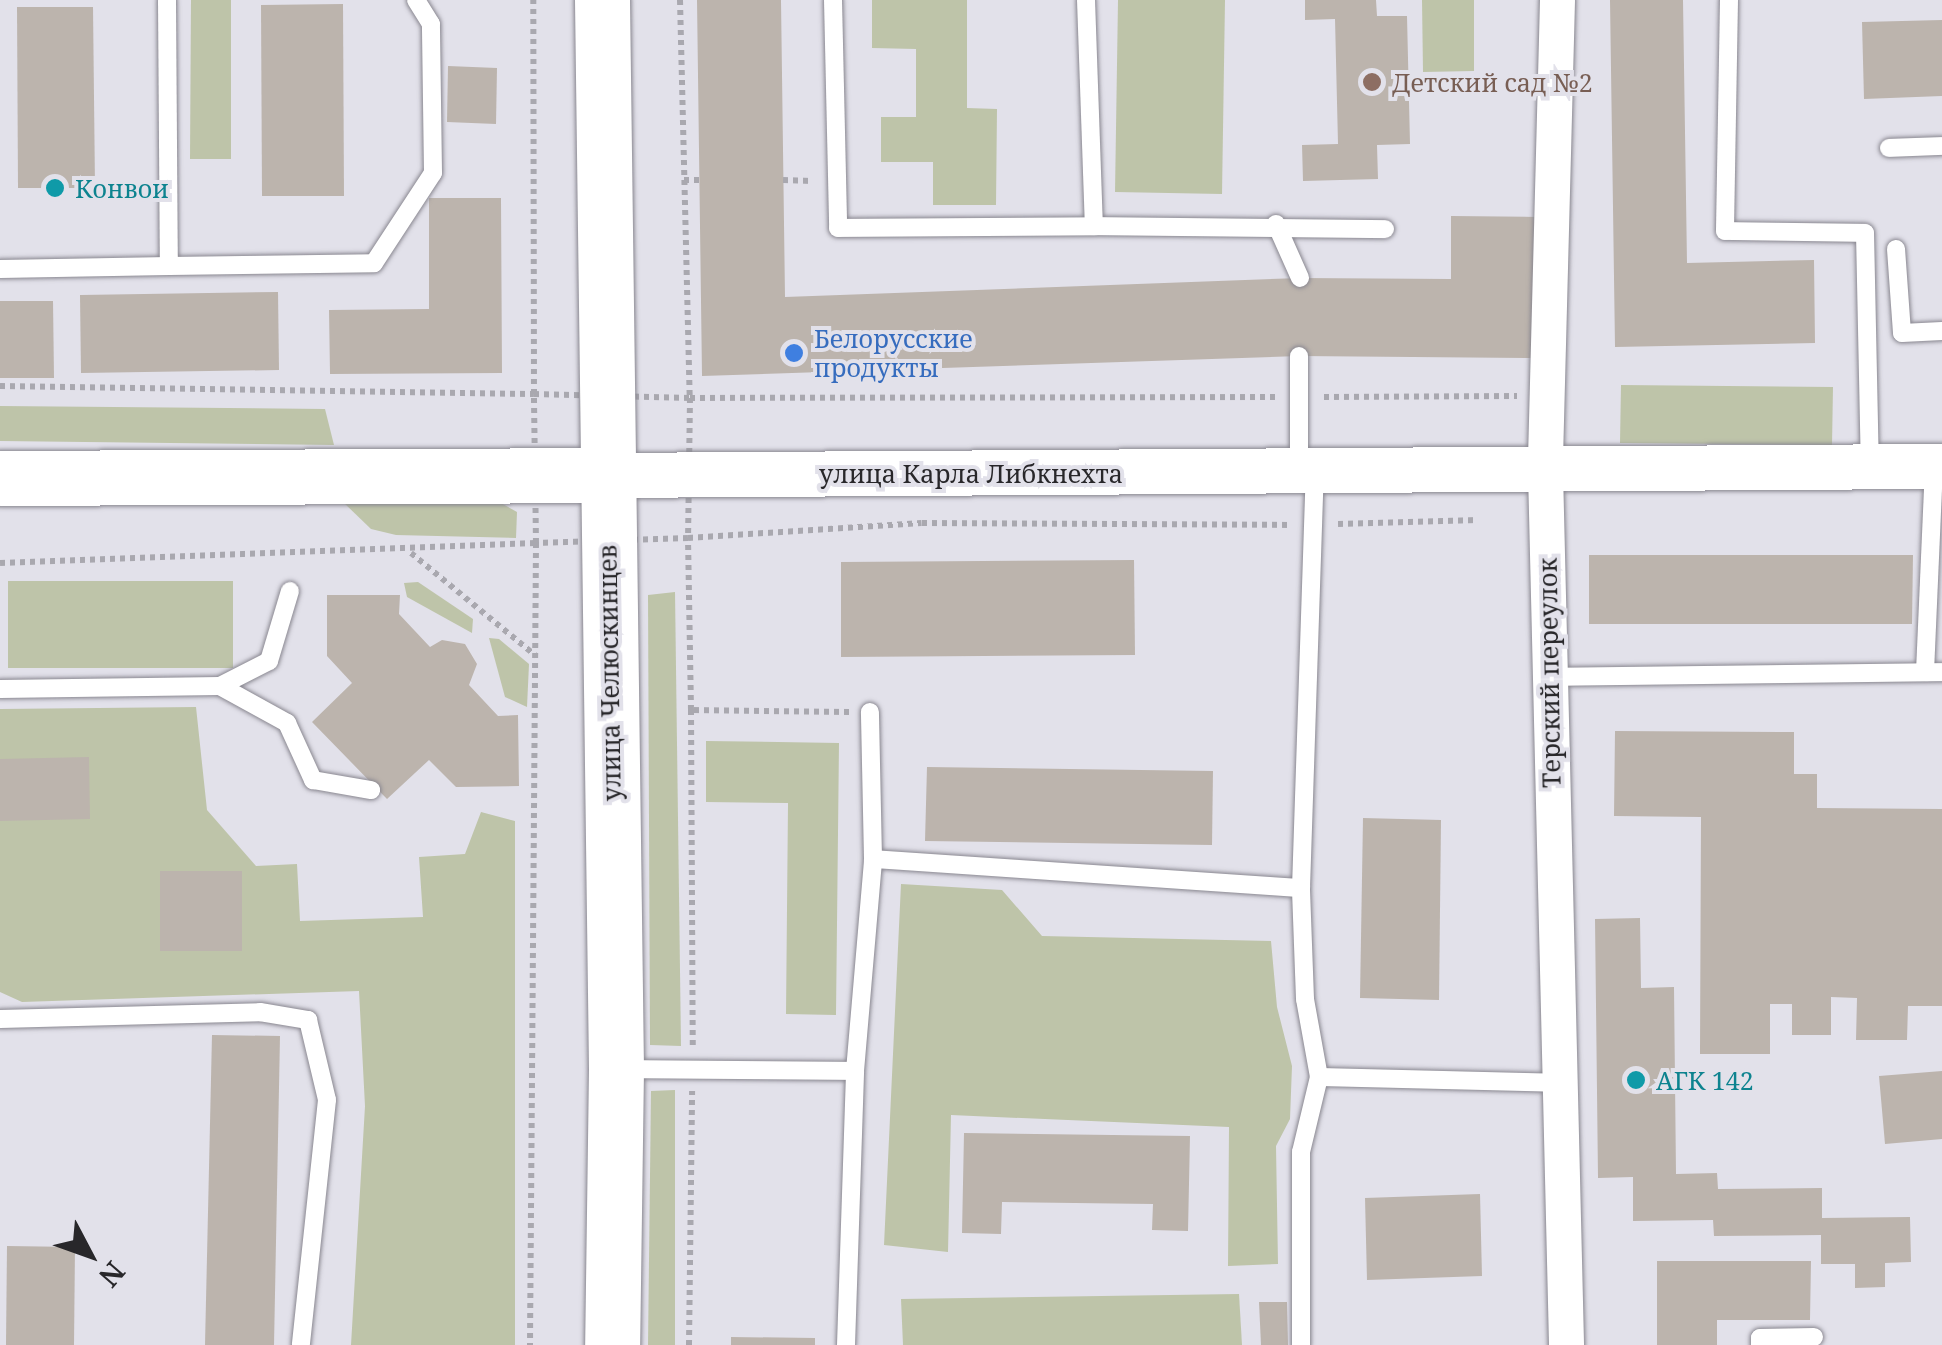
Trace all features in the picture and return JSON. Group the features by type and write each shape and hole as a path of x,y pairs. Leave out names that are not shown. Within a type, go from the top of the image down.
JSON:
{"main road":[{"name":"улица Челюскинцев","path":"602,0 605,475 616,1068 612,1345"},
{"name":"улица Карла Либкнехта","path":"0,478 605,475"}],"street":[{"name":"Терский переулок","path":"1557,0 1545,471 1566,1345"},
{"name":"улица Карла Либкнехта","path":"605,475 1307,475 1938,466"}],"lane":[{"path":"167,0 169,266"},
{"path":"0,269 374,263 433,173 431,24 416,0"},
{"path":"833,0 838,228 1276,224 1385,228"},
{"path":"1086,0 1094,226"},
{"path":"1729,0 1725,231 1865,233 1870,467"},
{"path":"1889,148 1942,146"},
{"path":"1276,224 1300,278"},
{"path":"1896,249 1902,333 1942,331"},
{"path":"1299,356 1298,397 1313,525 1301,888 1305,999 1319,1077 1302,1152 1301,1345"},
{"path":"1548,677 1934,672 1938,466"},
{"path":"0,690 220,686 269,661 290,590"},
{"path":"220,686 288,724 313,780 371,790"},
{"path":"846,1345 856,1072 872,859 870,712"},
{"path":"872,859 1301,888"},
{"path":"0,1019 260,1012 308,1020 327,1100 302,1345"},
{"path":"616,1068 856,1072"},
{"path":"1319,1077 1557,1083"},
{"path":"1760,1345 1760,1338 1814,1337"}],"path":[{"path":"0,386 534,394 534,0"},
{"path":"680,0 690,398 1548,396"},
{"path":"684,180 700,180"},
{"path":"688,1345 693,1068 688,538 922,523 1313,525 1478,520"},
{"path":"0,563 410,552 536,543 530,1345"},
{"path":"410,552 537,657"},
{"path":"692,710 870,712"}],"green space":[{"path":"191,0 231,0 231,159 190,159"},
{"path":"872,0 967,0 967,108 997,109 996,205 933,205 933,162 881,162 881,117 916,117 916,49 872,48"},
{"path":"1118,0 1225,0 1222,194 1115,192"},
{"path":"1422,0 1474,0 1474,71 1423,72"},
{"path":"1621,385 1833,387 1832,445 1620,443"},
{"path":"0,406 325,409 334,445 0,441"},
{"path":"492,498 517,512 516,538 396,535 371,529 343,502"},
{"path":"8,581 233,581 233,668 8,668"},
{"path":"418,582 473,619 472,633 407,597 404,583"},
{"path":"675,592 681,1046 650,1045 648,595"},
{"path":"489,638 499,639 529,664 527,707 505,697"},
{"path":"196,707 207,810 256,866 297,864 300,921 423,917 419,857 465,854 481,812 515,821 515,1345 351,1345 365,1106 359,991 22,1002 0,992 0,709"},
{"path":"706,741 839,743 836,1015 786,1014 788,803 706,802"},
{"path":"901,884 1002,890 1042,936 1271,941 1277,1007 1292,1066 1290,1119 1276,1146 1278,1264 1228,1266 1229,1127 951,1115 948,1252 884,1245"},
{"path":"675,1090 675,1345 648,1345 651,1091"},
{"path":"1239,1294 1242,1345 903,1345 901,1299"}],"building":[{"path":"697,0 781,0 785,297 1300,278 1451,279 1451,216 1537,217 1536,358 1299,356 702,376"},
{"name":"Детский сад №2","path":"1305,0 1376,0 1377,16 1407,16 1410,144 1377,145 1378,179 1303,181 1302,145 1338,144 1335,19 1305,20"},
{"path":"1610,0 1683,0 1687,263 1814,260 1815,343 1615,347"},
{"path":"343,4 344,196 262,196 261,5"},
{"path":"17,7 93,7 95,188 18,188"},
{"path":"1942,20 1942,96 1864,99 1862,22"},
{"path":"448,66 497,68 496,124 447,122"},
{"path":"429,198 501,198 502,373 330,374 329,310 429,309"},
{"path":"278,292 279,370 81,373 80,295"},
{"path":"0,301 53,301 54,378 0,378"},
{"path":"1589,555 1913,555 1912,624 1589,624"},
{"path":"1134,560 1135,655 841,657 841,562"},
{"path":"327,595 400,595 399,614 430,647 442,640 465,644 477,664 469,685 498,716 518,715 519,786 456,787 429,760 387,799 312,722 352,683 327,656"},
{"path":"1615,731 1794,732 1794,774 1817,774 1817,808 1942,809 1942,1006 1908,1006 1907,1040 1856,1040 1857,998 1831,997 1831,1035 1792,1035 1792,1004 1770,1004 1770,1054 1700,1054 1701,817 1614,816"},
{"path":"89,757 90,819 0,821 0,759"},
{"path":"927,767 1213,771 1212,845 925,841"},
{"path":"1363,818 1441,820 1439,1000 1360,998"},
{"path":"160,871 242,871 242,951 160,951"},
{"name":"АГК 142","path":"1640,918 1641,988 1674,987 1676,1174 1717,1173 1718,1189 1822,1188 1822,1218 1910,1217 1911,1262 1885,1263 1885,1287 1855,1288 1855,1264 1821,1264 1821,1235 1714,1236 1713,1220 1633,1221 1633,1177 1598,1178 1595,919"},
{"path":"212,1035 280,1036 274,1345 205,1345"},
{"path":"1942,1071 1942,1139 1885,1144 1879,1076"},
{"path":"964,1133 1190,1136 1188,1231 1152,1230 1153,1204 1002,1202 1001,1234 962,1233"},
{"path":"1480,1194 1482,1276 1367,1280 1365,1198"},
{"path":"7,1246 75,1247 74,1345 6,1345"},
{"path":"1657,1261 1811,1261 1810,1320 1717,1320 1717,1345 1657,1345"},
{"path":"1259,1302 1287,1302 1288,1345 1261,1345"},
{"path":"731,1337 815,1338 815,1345 731,1345"}],"place":[{"name":"Детский сад №2","path":"1372,82"},
{"name":"Конвои","path":"55,188"},
{"name":"Белорусские продукты","path":"794,353"},
{"name":"АГК 142","path":"1636,1080"}]}
